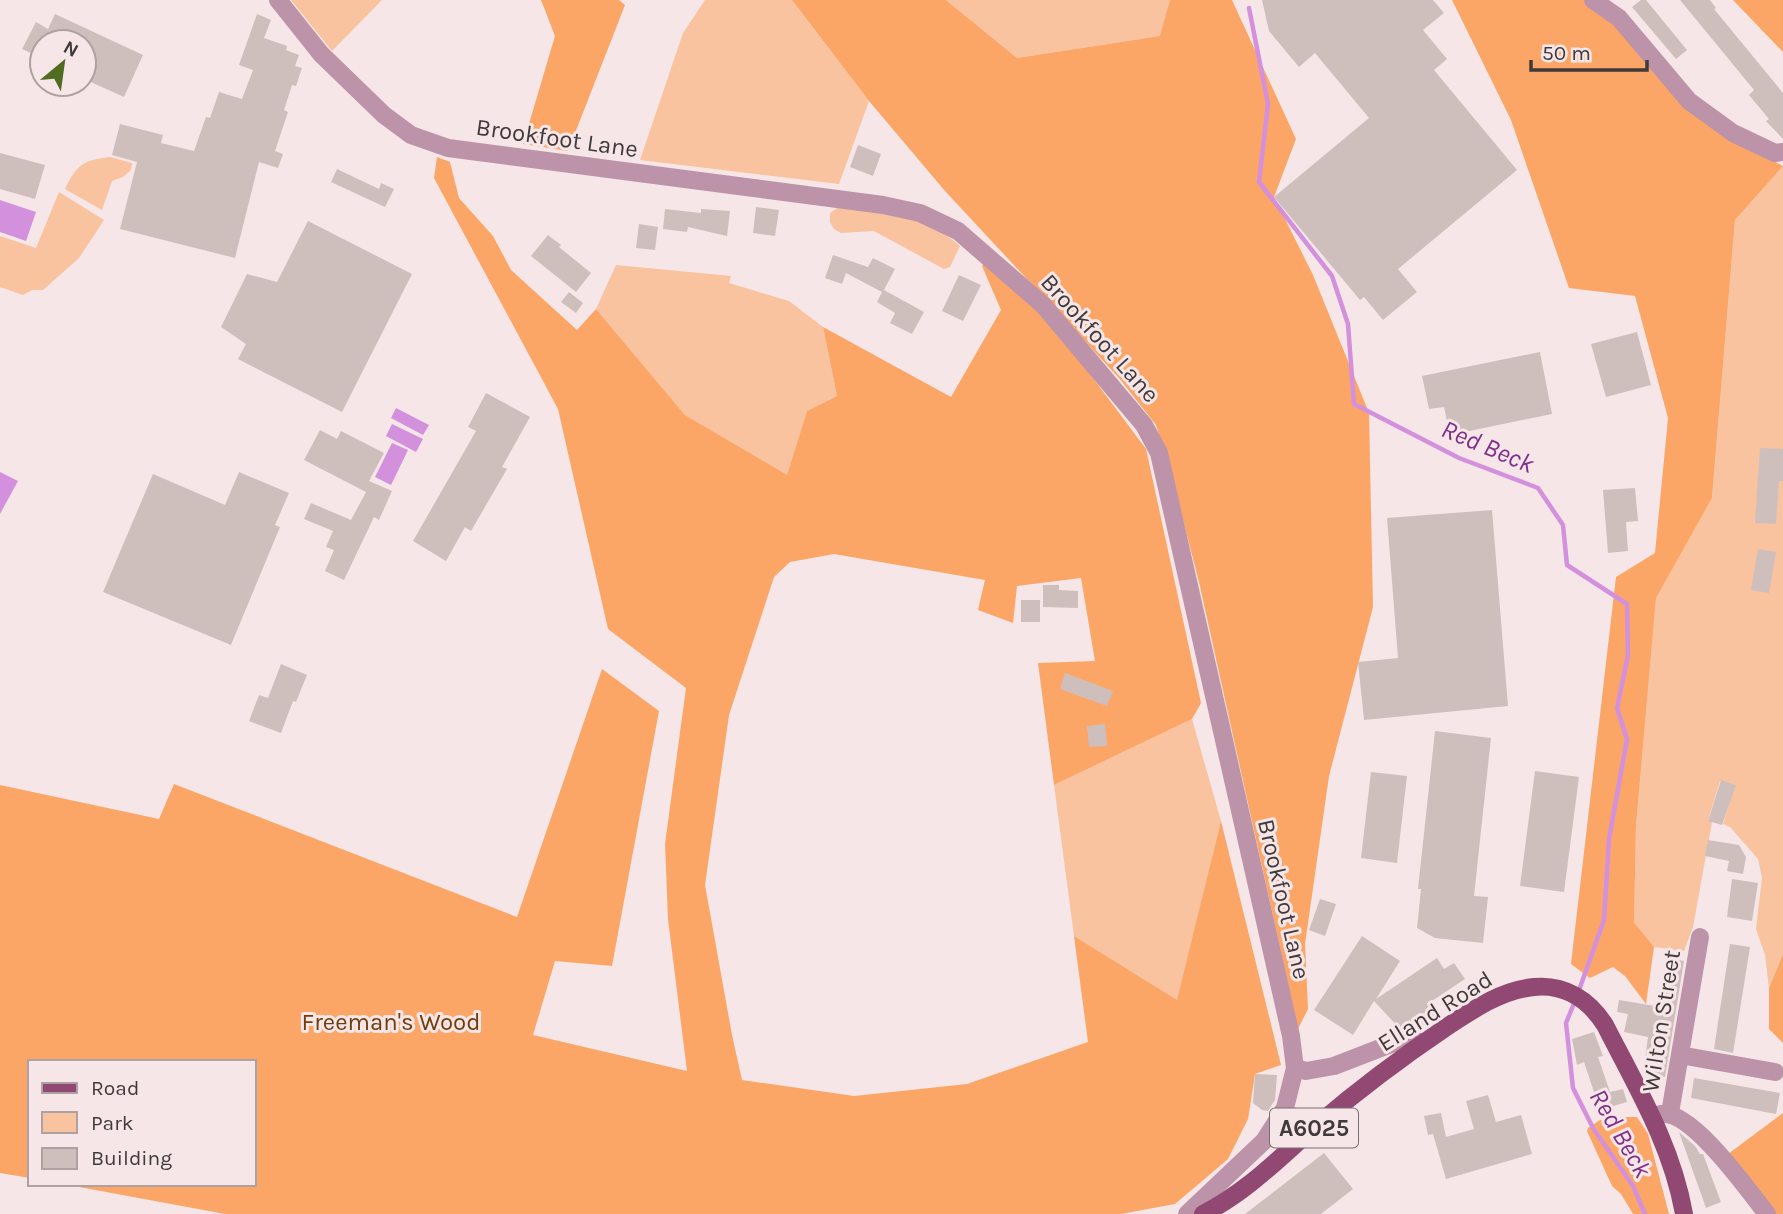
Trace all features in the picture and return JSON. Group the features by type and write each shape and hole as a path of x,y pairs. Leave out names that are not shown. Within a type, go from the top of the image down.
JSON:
{"main road":[{"name":"Elland Road","path":"1203,1214 1247,1188 1357,1091 1424,1042 1486,1003 1518,989 1543,986 1575,996 1594,1009 1605,1025 1652,1116 1671,1163 1684,1214"}],"street":[{"name":"Brookfoot Lane","path":"278,0 321,54 384,115 411,135 448,148 883,205 920,213 958,231 1043,304 1144,425 1159,453 1295,1068 1285,1108 1264,1141 1187,1214"},
{"path":"1593,0 1619,18 1689,101 1733,133 1779,152"},
{"name":"Wilton Street","path":"1670,1113 1700,937"},
{"path":"1295,1068 1306,1071 1334,1066 1396,1042 1424,1042"},
{"path":"1680,1055 1775,1072"},
{"path":"1652,1116 1670,1113 1705,1139 1767,1214"}],"green space":[{"path":"291,0 382,0 332,51"},
{"path":"541,0 619,0 625,5 568,151 523,144 555,36"},
{"path":"705,0 792,0 869,101 839,184 640,160 683,33"},
{"path":"792,0 946,0 1017,58 1160,36 1170,0 1232,0 1296,139 1274,197 1313,275 1369,413 1373,607 1329,776 1305,944 1308,1009 1298,1029 1199,582 1156,425 1119,378 945,191 869,101"},
{"path":"946,0 1170,0 1161,36 1017,58"},
{"path":"1452,0 1592,0 1731,138 1783,166 1735,220 1712,498 1656,598 1636,826 1634,922 1654,947 1646,1004 1625,976 1613,967 1590,978 1571,964 1616,577 1655,553 1668,418 1635,296 1569,288 1511,120"},
{"path":"1733,0 1783,0 1783,52"},
{"path":"110,157 132,163 131,170 112,181 102,210 65,189 73,174 82,165"},
{"name":"Freeman's Wood","path":"437,157 450,162 459,198 493,236 511,270 577,330 596,309 685,415 787,475 807,411 837,396 823,327 951,397 1001,310 982,266 985,262 1054,326 1146,449 1201,703 1192,719 1054,785 1038,663 1095,661 1081,578 1017,586 1013,623 978,610 985,580 834,554 790,562 774,577 729,715 705,885 742,1080 854,1096 967,1084 1088,1042 1074,936 1177,1000 1221,821 1281,1065 1255,1074 1248,1119 1228,1159 1175,1204 1121,1214 225,1214 74,1186 256,1186 256,1060 28,1060 28,1178 0,1173 0,785 159,819 174,784 517,917 602,669 659,711 612,966 555,961 533,1035 687,1071 668,919 665,844 686,688 608,629 558,409 434,178"},
{"path":"1783,166 1783,954 1769,988 1765,955 1756,929 1762,878 1758,859 1730,827 1723,824 1735,785 1720,781 1708,820 1712,822 1693,927 1684,951 1654,947 1634,922 1636,826 1656,597 1712,498 1735,220"},
{"path":"59,192 104,220 79,258 43,290 32,290 23,295 0,287 0,236 36,248"},
{"path":"839,207 903,216 932,227 960,246 950,267 944,269 874,231 841,233 834,229 830,222 830,213"},
{"path":"616,265 731,276 729,283 789,301 823,327 837,396 807,411 787,476 685,415 596,309"},
{"path":"1192,719 1221,821 1178,1001 1074,936 1054,785"},
{"path":"1783,954 1783,1043 1769,1029 1769,988"},
{"path":"1783,1113 1783,1214 1771,1214 1724,1157"},
{"path":"1637,1117 1648,1134 1669,1214 1633,1214 1621,1194 1612,1186 1587,1131 1600,1120"}],"shaded area":[{"path":"0,200 36,212 26,241 0,232"},
{"path":"396,408 429,425 423,435 391,418"},
{"path":"392,424 423,439 416,452 386,436"},
{"path":"392,443 408,450 391,485 375,477"},
{"path":"0,472 18,481 0,514"}],"building":[{"path":"1262,0 1433,0 1444,13 1423,30 1447,59 1434,70 1517,170 1398,269 1417,292 1383,320 1364,297 1360,300 1274,197 1369,118 1315,53 1299,67 1269,31"},
{"path":"1641,0 1646,0 1687,50 1676,59 1632,7"},
{"path":"1680,0 1710,0 1716,8 1714,9 1783,93 1783,139 1766,121 1769,119 1749,95 1754,90"},
{"path":"55,14 85,28 48,28"},
{"path":"257,14 271,20 264,38 287,46 286,50 299,55 295,66 302,68 296,86 292,85 284,110 288,112 275,151 283,154 278,168 259,162 235,258 120,229 137,162 112,155 120,124 163,135 161,143 194,151 206,117 210,118 219,92 242,99 253,70 239,65"},
{"path":"36,22 46,28 33,28"},
{"path":"98,34 143,55 124,97 98,85"},
{"path":"28,37 28,52 22,49"},
{"path":"858,145 881,154 873,176 850,167"},
{"path":"0,153 45,165 35,199 0,189"},
{"path":"337,169 379,189 381,183 394,189 385,207 331,182"},
{"path":"756,207 779,210 775,236 753,233"},
{"path":"665,209 701,213 701,209 730,211 727,236 688,227 687,232 663,229"},
{"path":"308,221 412,274 342,412 238,359 246,344 221,327 247,274 277,282"},
{"path":"639,224 658,227 655,250 636,248"},
{"path":"548,235 591,273 576,292 531,256"},
{"path":"833,255 868,267 873,258 895,269 884,290 924,312 912,334 890,323 895,313 877,302 882,292 846,273 842,284 825,278"},
{"path":"959,275 981,285 963,321 942,311"},
{"path":"569,292 583,303 576,313 561,302"},
{"path":"1637,332 1651,385 1606,397 1591,344"},
{"path":"1540,352 1552,414 1450,435 1444,407 1429,409 1422,376"},
{"path":"486,393 530,417 502,467 507,469 471,531 465,527 446,561 413,541 476,431 468,427"},
{"path":"320,430 337,439 341,431 384,453 369,481 392,491 379,520 374,517 344,580 325,571 334,550 326,547 333,531 304,519 311,503 351,520 366,492 304,460"},
{"path":"1760,448 1783,449 1783,481 1779,481 1776,524 1755,523"},
{"path":"239,472 289,493 275,525 280,527 231,645 103,592 153,474 225,505"},
{"path":"1635,488 1638,521 1626,522 1628,551 1608,553 1603,490"},
{"path":"1492,510 1508,706 1364,720 1358,662 1398,658 1387,518"},
{"path":"1758,549 1776,552 1769,593 1751,590"},
{"path":"1043,585 1059,585 1059,590 1078,591 1078,608 1043,607"},
{"path":"1021,600 1040,600 1040,622 1021,622"},
{"path":"281,664 307,675 296,702 293,701 281,733 249,721 259,695 268,698"},
{"path":"1065,673 1113,691 1107,706 1060,689"},
{"path":"1105,724 1107,746 1089,747 1087,726"},
{"path":"1435,731 1491,738 1474,896 1488,897 1483,943 1435,938 1417,928 1421,889 1418,889"},
{"path":"1535,771 1579,777 1564,892 1520,886"},
{"path":"1371,772 1407,776 1397,863 1361,858"},
{"path":"1721,780 1736,785 1722,825 1708,821"},
{"path":"1708,840 1739,845 1746,857 1743,874 1727,871 1729,861 1705,856"},
{"path":"1732,879 1758,883 1752,921 1727,917"},
{"path":"1320,899 1336,904 1325,936 1309,930"},
{"path":"1362,936 1400,961 1376,999 1437,958 1444,969 1454,963 1465,979 1429,1003 1439,1014 1425,1025 1401,1030 1374,1001 1353,1035 1314,1010"},
{"path":"1730,944 1750,947 1733,1053 1714,1049"},
{"path":"1668,958 1684,961 1665,1077 1643,1074 1648,1037 1624,1032 1628,1014 1617,1012 1619,1000 1661,1007"},
{"path":"1594,1032 1603,1056 1598,1057 1610,1092 1623,1089 1627,1102 1600,1110 1584,1062 1577,1065 1572,1039"},
{"path":"1255,1074 1277,1075 1275,1100 1268,1111 1253,1103"},
{"path":"1694,1078 1780,1093 1776,1114 1691,1098"},
{"path":"1488,1095 1496,1122 1521,1115 1532,1154 1446,1179 1433,1134 1428,1135 1424,1116 1441,1113 1446,1137 1474,1129 1466,1101"},
{"path":"1679,1132 1703,1154 1721,1202 1706,1208"},
{"path":"1324,1153 1353,1189 1321,1214 1245,1214"}],"waterway":[{"name":"Red Beck","path":"1249,8 1268,104 1259,182 1332,276 1348,324 1354,404 1459,458 1538,488 1563,525 1567,565 1627,604 1628,655 1617,708 1627,739 1609,839 1604,920 1578,993"},
{"name":"Red Beck","path":"1575,1001 1566,1023 1573,1088 1593,1128 1633,1186 1645,1214"}]}
